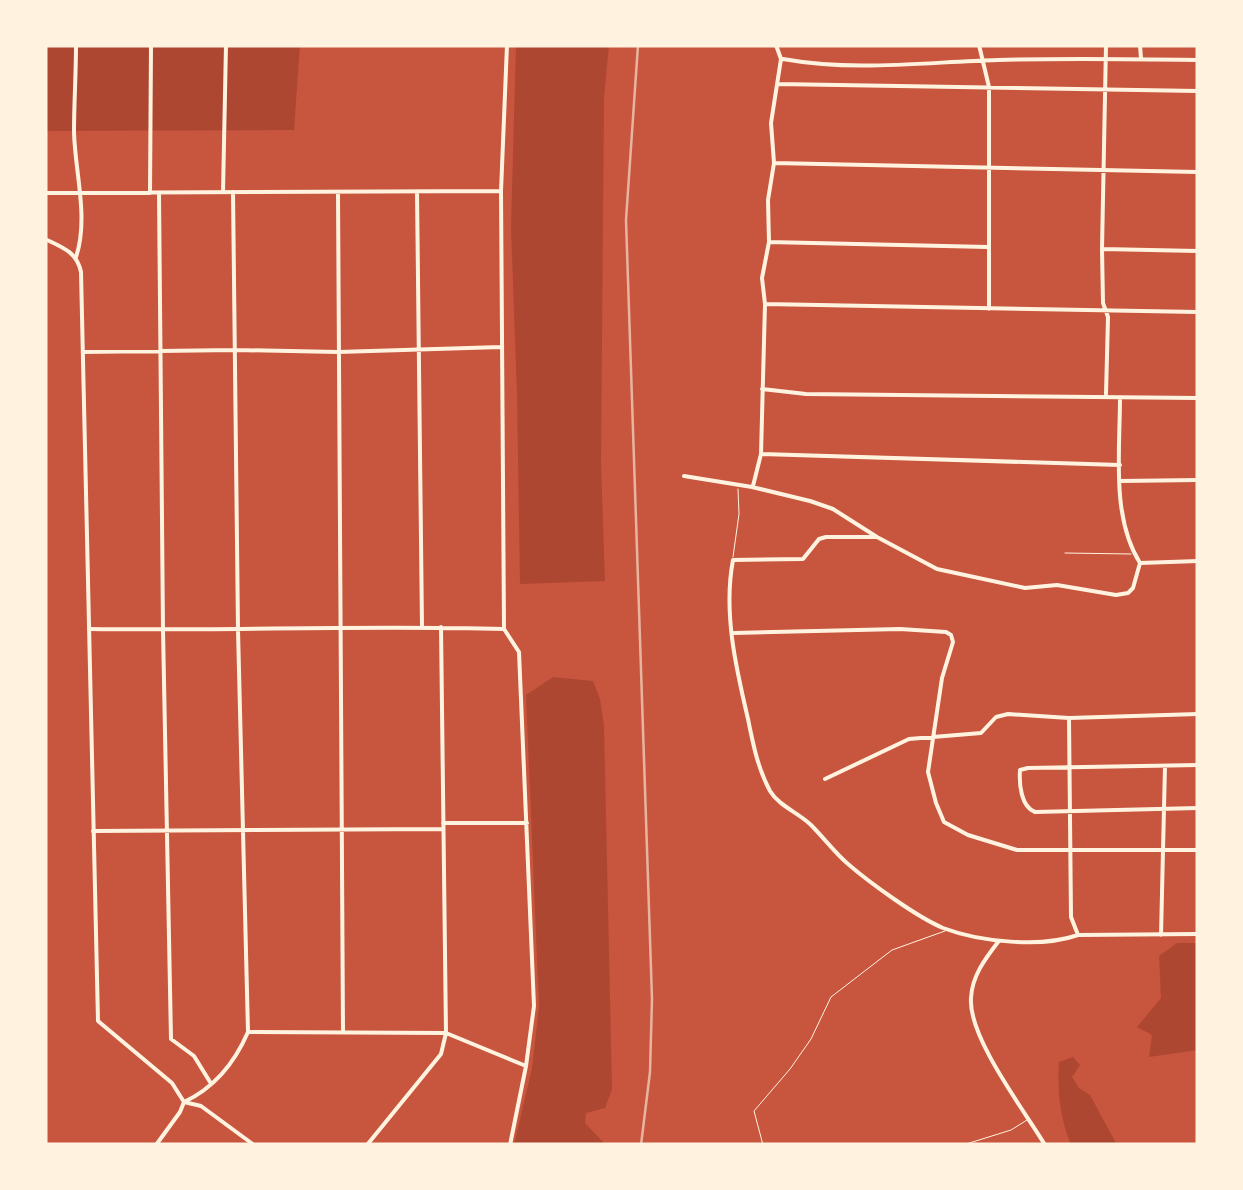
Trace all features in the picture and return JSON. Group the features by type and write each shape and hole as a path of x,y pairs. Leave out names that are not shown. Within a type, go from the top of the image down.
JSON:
{"street":[{"path":"76,45 74,134 81,243 76,257"},
{"path":"150,193 151,45"},
{"path":"223,192 226,45"},
{"path":"507,45 501,190 504,629 519,652 534,1006 510,1145"},
{"path":"752,487 760,454 766,304 762,278 769,242 768,200 774,164 771,123 782,59 776,45"},
{"path":"980,45 988,87 989,310"},
{"path":"1106,45 1102,170 1102,249 1108,317 1106,395"},
{"path":"1140,45 1140,59"},
{"path":"782,59 815,65 880,66 984,61 1198,60"},
{"path":"778,84 1198,91"},
{"path":"774,164 1198,172"},
{"path":"45,194 501,190"},
{"path":"417,191 422,627"},
{"path":"156,1145 184,1102 202,1094 235,1059 248,1032 238,630 234,192"},
{"path":"338,192 343,1032"},
{"path":"159,193 171,1039 194,1056 211,1084"},
{"path":"45,239 76,257 81,272 98,1022 172,1083 184,1102 200,1106 254,1145"},
{"path":"769,242 988,247"},
{"path":"1102,249 1198,251"},
{"path":"766,304 1198,312"},
{"path":"83,352 338,352 501,347"},
{"path":"762,390 906,396 1198,398"},
{"path":"684,476 752,487 833,509 876,538 937,569 1025,588 1056,585 1116,596 1133,588 1140,564 1129,545 1120,496 1120,398"},
{"path":"760,454 1120,465"},
{"path":"1120,482 1198,480"},
{"path":"876,538 819,539 803,560 733,560 730,576 736,668 757,760 772,795 802,816 846,863 950,930 1000,941 1045,943 1078,935 1198,934"},
{"path":"1140,564 1198,561"},
{"path":"367,1145 441,1054 446,1033 442,627"},
{"path":"732,633 900,628 946,632 952,635 953,642 942,678 928,772 944,822 968,835 1017,850 1198,850"},
{"path":"88,629 504,629"},
{"path":"824,778 909,739 981,733 996,717 1008,714 1069,718 1198,714"},
{"path":"1069,718 1071,917 1078,935"},
{"path":"1198,765 1020,770 1029,810 1198,808"},
{"path":"1162,935 1165,766"},
{"path":"93,831 527,824"},
{"path":"1000,941 977,972 970,996 972,1017 995,1064 1045,1145"},
{"path":"248,1032 446,1033 526,1066"}],"lane":[{"path":"733,560 740,514 738,485"},
{"path":"1064,553 1134,554"},
{"path":"763,1145 754,1111 811,1039 831,997 892,950 950,930"},
{"path":"963,1145 1010,1130 1030,1119"}],"shaded area":[{"path":"45,45 300,45 294,130 45,131"},
{"path":"516,45 609,45 604,98 601,463 605,581 520,584 511,228"},
{"path":"553,677 593,681 604,726 612,1089 605,1108 586,1113 585,1123 606,1145 514,1145 532,1068 539,1007 526,695"},
{"path":"1177,943 1198,943 1198,1050 1149,1057 1152,1035 1137,1027 1161,998 1159,956"},
{"path":"1073,1057 1080,1065 1072,1077 1090,1095 1117,1145 1071,1145 1062,1114 1058,1073 1059,1062"}],"railway":[{"path":"638,45 626,220 652,999 650,1072 641,1145"}]}
